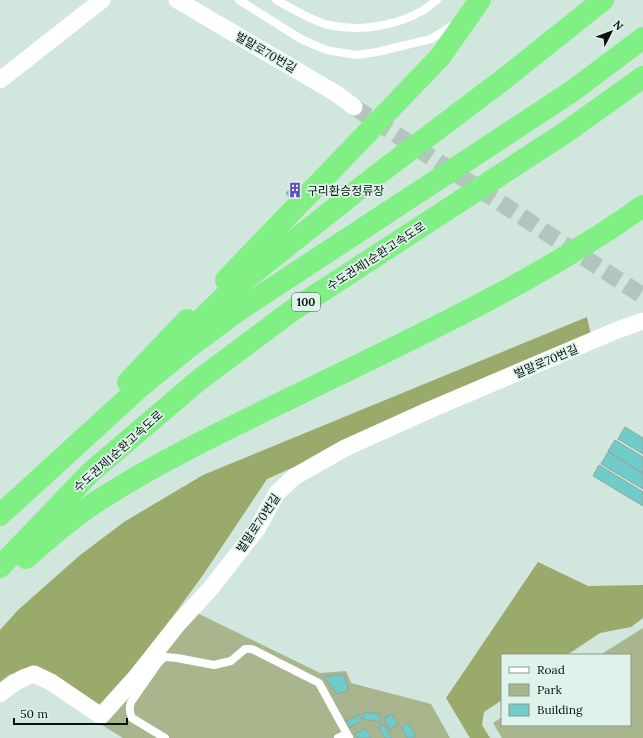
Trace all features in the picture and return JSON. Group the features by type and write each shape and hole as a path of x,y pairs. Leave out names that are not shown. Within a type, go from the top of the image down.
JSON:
{"highway":[{"path":"3,511 228,293 373,178 504,79 603,0"},
{"path":"3,511 440,57 476,6"},
{"name":"100","path":"3,511 140,387 189,346 226,319 571,92 643,38"},
{"name":"수도권제1순환고속도로","path":"0,567 91,472 199,380 290,312 566,132 643,77"},
{"name":"수도권제1순환고속도로","path":"0,581 53,535 94,503 143,473 190,446 416,337 496,295 562,259 643,206"}],"street":[{"path":"0,80 102,0"},
{"name":"벌말로70번길","path":"177,0 337,94 354,107"},
{"name":"벌말로70번길","path":"0,694 24,677 34,674 51,682 101,716 136,677 177,625 211,588 257,529 277,493 294,477 345,448 427,411 615,331 643,321"}],"lane":[{"path":"239,0 301,38 326,50 356,55 377,52 431,39 476,6"},
{"path":"276,0 298,12 329,25 356,28 382,27 406,19 432,5 437,0"},
{"path":"165,738 132,718 129,706 159,662 165,657 214,666 231,661 245,649 252,649 319,682 348,736 338,738"}],"green space":[{"path":"587,317 591,335 267,479 203,575 141,660 98,707 17,672 9,675 0,682 0,630 18,610 79,556 124,522 203,475"},
{"path":"538,562 588,586 643,585 643,618 631,627 600,633 568,654 501,654 501,701 484,712 482,725 490,738 470,738 446,698"},
{"path":"193,611 320,673 346,671 351,683 431,704 450,738 123,738 102,725"},
{"path":"643,628 643,738 502,738 493,723 501,718 501,726 631,726 631,654 602,654"}],"building":[{"name":"구리환승정류장","path":"298,182 303,188 291,199 286,193"},
{"path":"625,427 643,438 643,454 618,439"},
{"path":"615,440 643,457 643,473 608,451"},
{"path":"608,452 643,474 643,489 601,464"},
{"path":"599,465 643,492 643,506 593,476"},
{"path":"343,674 349,690 337,694 324,677"},
{"path":"364,712 381,714 380,722 363,719"},
{"path":"392,714 398,725 390,729 384,718"},
{"path":"359,715 362,721 349,728 346,721"},
{"path":"408,723 416,736 412,738 407,738 401,727"},
{"path":"384,724 392,738 385,738 378,727"},
{"path":"365,728 371,738 357,738 355,734"}],"tunnel":[{"path":"354,107 643,296"}],"place":[{"name":"구리환승정류장","path":"295,190"}]}
